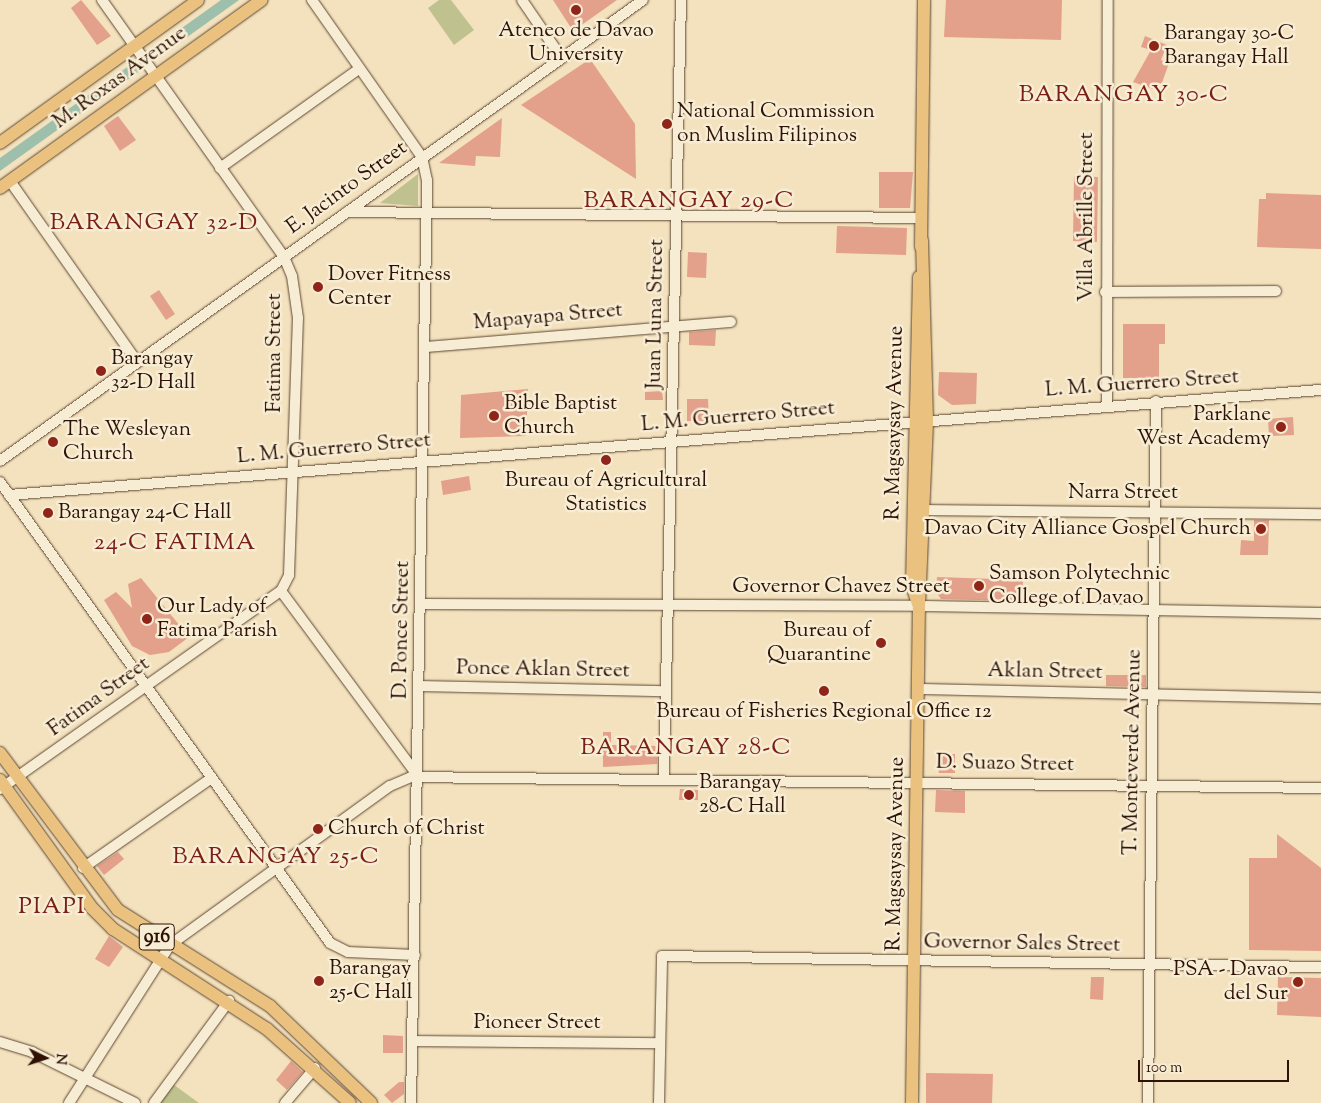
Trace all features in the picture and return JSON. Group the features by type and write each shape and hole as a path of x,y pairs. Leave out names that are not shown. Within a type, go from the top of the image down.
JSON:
{"main road":[{"name":"M. Roxas Avenue","path":"0,142 138,51 198,0"},
{"name":"M. Roxas Avenue","path":"5,185 157,78 262,0"},
{"name":"R. Magsaysay Avenue","path":"919,606 912,585 921,421 924,0"},
{"name":"R. Magsaysay Avenue","path":"912,1103 919,606 925,510 921,421"},
{"name":"916","path":"0,754 83,868 118,910 170,945 270,1006 371,1103"},
{"name":"916","path":"2,786 92,908 113,929 229,1001 315,1068 350,1103"}],"street":[{"name":"Fatima Street","path":"2,786 18,778 280,590 290,570 298,318 292,276 284,257 102,0"},
{"path":"312,0 422,157"},
{"path":"522,0 562,57"},
{"name":"E. Jacinto Street","path":"0,461 643,0"},
{"name":"Juan Luna Street","path":"664,778 682,0"},
{"name":"Villa Abrille Street","path":"1108,0 1105,292 1108,405"},
{"path":"220,168 359,69"},
{"name":"D. Ponce Street","path":"411,1103 414,1041 427,213 422,157"},
{"path":"5,185 138,362"},
{"path":"346,212 677,217 922,218"},
{"path":"1105,292 1276,291"},
{"name":"Mapayapa Street","path":"425,347 674,323 731,322"},
{"name":"L. M. Guerrero Street","path":"9,495 1156,401 1321,390"},
{"name":"T. Monteverde Avenue","path":"1148,1103 1156,401"},
{"path":"0,482 210,779 335,948 415,955"},
{"name":"Narra Street","path":"925,510 1321,514"},
{"path":"69,1103 84,1076 160,957 170,945 390,786 418,776 280,590"},
{"name":"Governor Chavez Street","path":"421,604 919,606 1321,613"},
{"name":"Ponce Aklan Street","path":"419,686 666,691"},
{"name":"Aklan Street","path":"918,689 1321,698"},
{"name":"D. Suazo Street","path":"418,776 1152,784 1321,788"},
{"path":"83,868 210,779"},
{"name":"Governor Sales Street","path":"660,1043 662,956 1321,967"},
{"path":"154,1103 229,1001"},
{"name":"Pioneer Street","path":"414,1041 660,1043"},
{"path":"0,1042 84,1076 135,1103"},
{"path":"659,1103 660,1043"},
{"path":"285,1103 315,1068"}],"green space":[{"path":"439,0 451,0 474,30 454,45 428,8"},
{"path":"418,174 418,206 380,203"},
{"path":"170,1082 199,1103 155,1103"}],"shaded area":[{"path":"221,0 239,0 0,171 0,158"}],"building":[{"path":"81,0 111,36 97,45 71,8"},
{"name":"Ateneo de Davao University","path":"553,0 617,0 573,31"},
{"path":"946,0 1062,0 1061,40 944,37"},
{"path":"1145,36 1167,45 1161,60 1169,63 1159,91 1133,82 1151,50 1141,47"},
{"path":"590,59 635,124 636,179 521,105"},
{"path":"118,116 136,140 120,151 104,126"},
{"path":"502,118 500,157 476,156 475,166 439,163"},
{"path":"879,172 913,172 910,208 879,208"},
{"path":"1074,176 1098,177 1097,242 1073,241"},
{"path":"1266,193 1321,195 1321,249 1257,247 1259,199 1266,199"},
{"path":"837,226 907,228 906,255 836,253"},
{"path":"688,252 707,253 706,278 687,277"},
{"path":"159,290 175,314 166,320 150,296"},
{"path":"1123,324 1165,324 1165,344 1159,344 1159,378 1123,378"},
{"path":"716,330 715,346 689,345 689,332"},
{"path":"939,372 977,373 976,404 952,405 938,395"},
{"name":"Bible Baptist Church","path":"528,389 526,436 460,438 461,395"},
{"path":"662,391 663,400 645,400 645,392"},
{"path":"687,399 708,399 709,421 687,421"},
{"name":"Parklane West Academy","path":"1293,417 1294,435 1269,436 1268,419"},
{"path":"469,476 471,490 443,495 441,481"},
{"name":"Davao City Alliance Gospel Church","path":"1254,520 1269,520 1268,555 1240,555 1241,540 1254,541"},
{"name":"Samson Polytechnic College of Davao","path":"937,577 1023,580 1022,601 941,599 936,592"},
{"name":"Our Lady of Fatima Parish","path":"141,578 189,637 169,652 150,655 132,646 104,600 116,592 132,608 128,584"},
{"path":"1106,675 1146,675 1146,687 1106,686"},
{"path":"603,732 611,732 611,745 658,746 657,764 603,767"},
{"path":"936,754 955,754 955,773 939,773"},
{"name":"Barangay 28-C Hall","path":"680,789 698,790 698,800 679,800"},
{"path":"936,790 965,791 965,813 935,812"},
{"path":"1277,834 1321,868 1321,951 1249,950 1249,858 1277,858"},
{"path":"118,852 124,859 104,875 97,866"},
{"path":"109,936 123,947 109,967 95,959"},
{"path":"1091,977 1104,977 1103,1000 1090,999"},
{"path":"1278,977 1321,978 1321,1017 1277,1015"},
{"path":"383,1035 403,1036 403,1053 383,1053"},
{"path":"291,1061 303,1072 287,1090 276,1080"},
{"path":"926,1073 993,1074 992,1103 926,1103"},
{"path":"399,1082 404,1082 404,1094 392,1103 384,1095"}],"place":[{"name":"Ateneo de Davao University","path":"576,10"},
{"name":"Barangay 30-C Barangay Hall","path":"1154,46"},
{"name":"National Commission on Muslim Filipinos","path":"667,124"},
{"name":"Dover Fitness Center","path":"318,287"},
{"name":"Barangay 32-D Hall","path":"101,371"},
{"name":"Bible Baptist Church","path":"494,416"},
{"name":"Parklane West Academy","path":"1281,427"},
{"name":"The Wesleyan Church","path":"53,442"},
{"name":"Bureau of Agricultural Statistics","path":"606,460"},
{"name":"Barangay 24-C Hall","path":"48,513"},
{"name":"Davao City Alliance Gospel Church","path":"1261,529"},
{"name":"Samson Polytechnic College of Davao","path":"979,586"},
{"name":"Our Lady of Fatima Parish","path":"147,619"},
{"name":"Bureau of Quarantine","path":"881,643"},
{"name":"Bureau of Fisheries Regional Office 12","path":"824,691"},
{"name":"Barangay 28-C Hall","path":"689,795"},
{"name":"Church of Christ","path":"318,829"},
{"name":"Barangay 25-C Hall","path":"319,981"},
{"name":"PSA - Davao del Sur","path":"1298,982"}],"district":[{"name":"BARANGAY 30-C","path":"1124,96"},
{"name":"BARANGAY 29-C","path":"689,202"},
{"name":"BARANGAY 32-D","path":"154,224"},
{"name":"24-C FATIMA","path":"175,544"},
{"name":"BARANGAY 28-C","path":"686,749"},
{"name":"BARANGAY 25-C","path":"276,858"},
{"name":"PIAPI","path":"52,908"}]}
